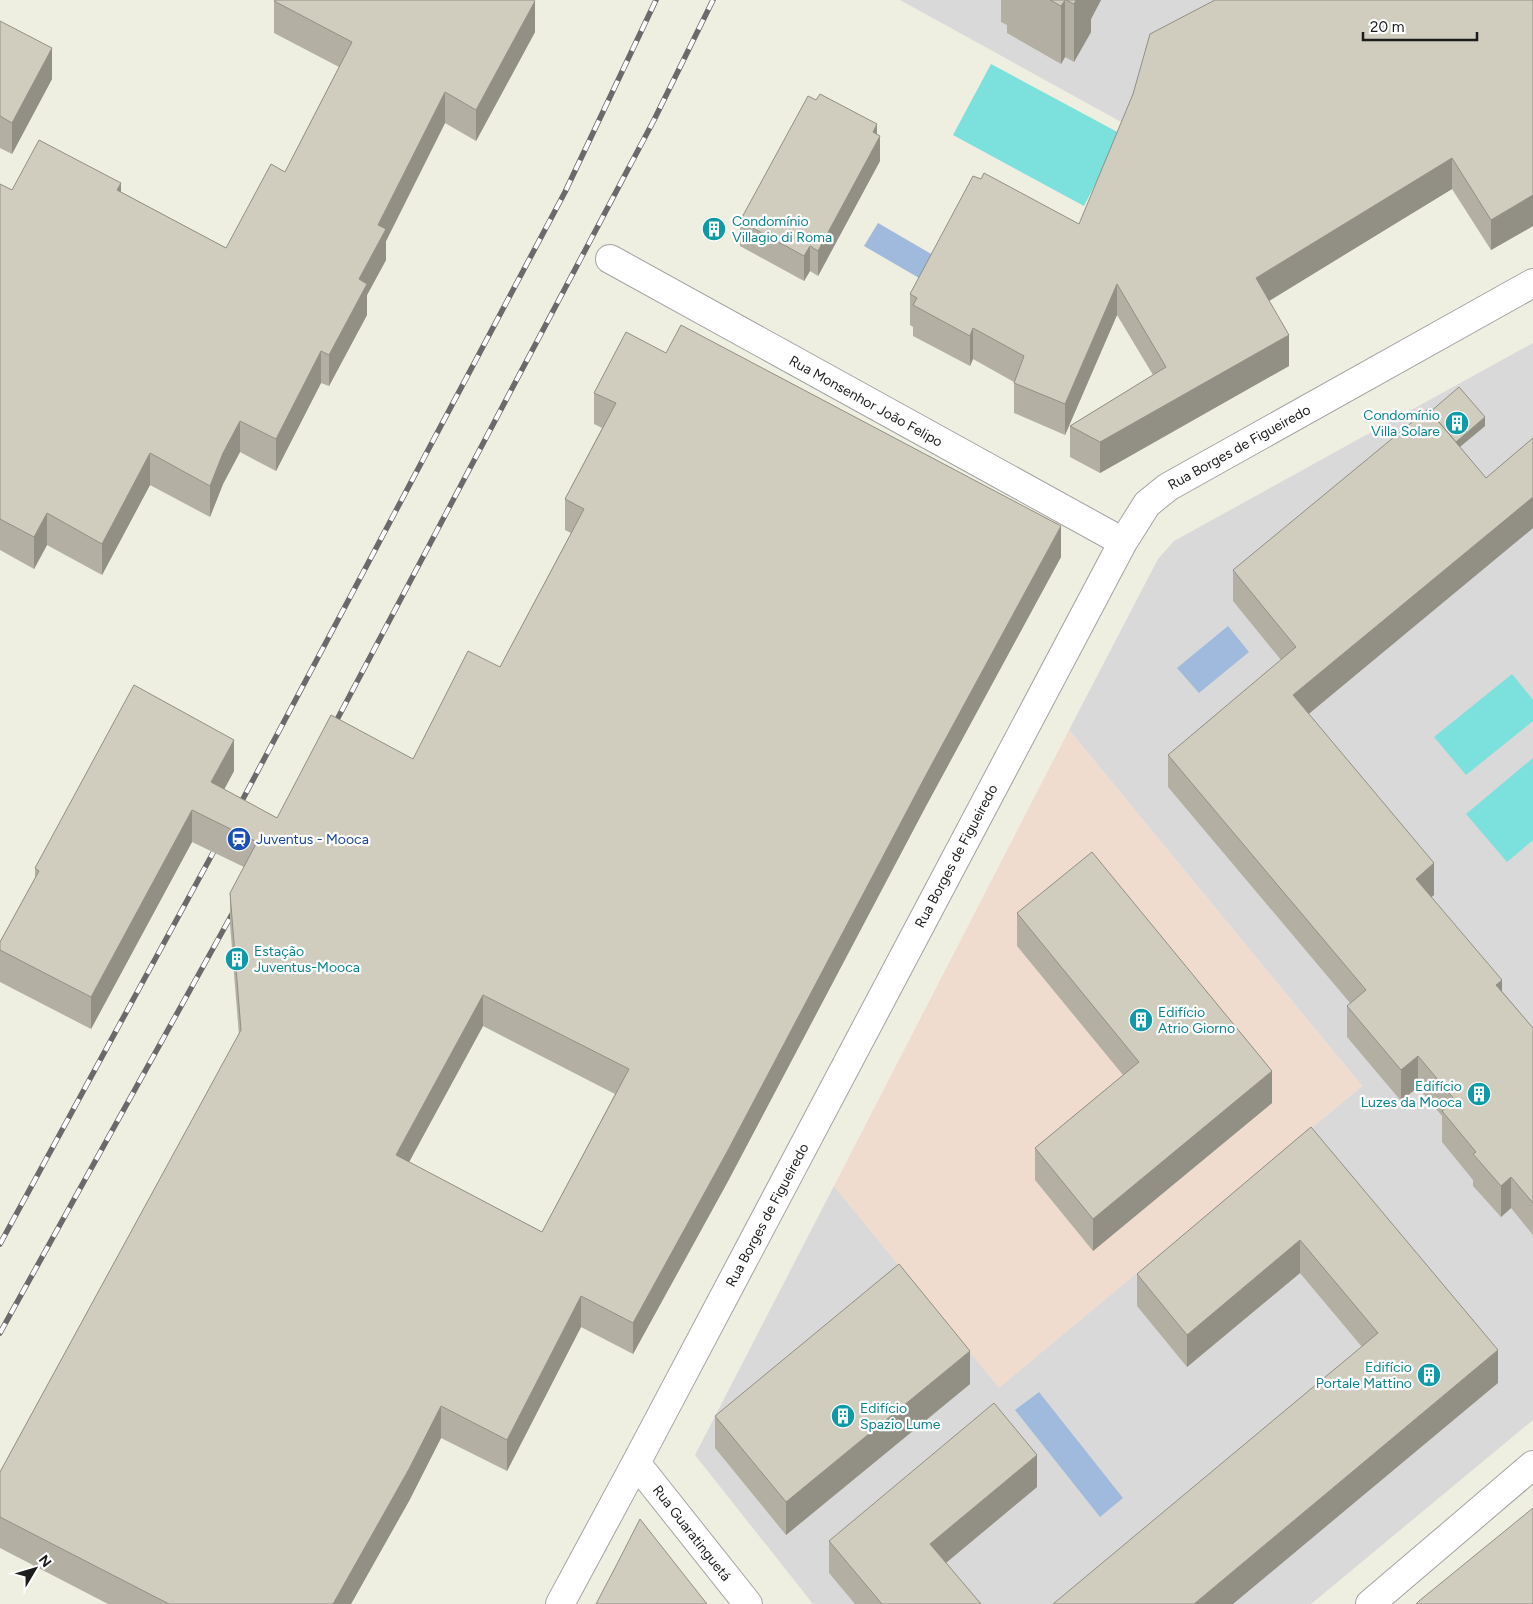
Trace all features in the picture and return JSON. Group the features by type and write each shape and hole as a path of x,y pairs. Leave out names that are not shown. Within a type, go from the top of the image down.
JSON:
{"street":[{"name":"Rua Monsenhor João Felipo","path":"610,259 1122,542"},
{"name":"Rua Borges de Figueiredo","path":"560,1604 1122,542 1146,504 1168,486 1533,283"},
{"name":"Rua Guaratinguetá","path":"636,1463 748,1604"},
{"path":"1370,1604 1533,1466"}],"shaded area":[{"path":"900,0 1273,0 1132,128"},
{"path":"991,64 1121,134 1084,206 953,135"},
{"path":"878,223 933,255 919,278 864,246"},
{"path":"1533,343 1533,1420 1311,1604 813,1604 695,1455 834,1186 999,1387 1362,1086 1069,730 1158,559 1174,541"},
{"path":"1228,626 1249,652 1199,693 1177,668"},
{"path":"1512,674 1533,700 1533,721 1466,775 1434,737"},
{"path":"1069,730 1362,1086 999,1388 834,1186"},
{"path":"1533,758 1533,840 1507,862 1466,814"},
{"path":"1039,1392 1123,1498 1100,1517 1015,1410"}],"building":[{"path":"275,0 535,1 476,110 445,92 378,225 386,229 359,279 367,284 329,355 321,351 276,439 240,421 223,453 210,486 150,453 102,544 47,513 34,537 0,519 0,184 12,190 39,140 121,183 117,190 226,248 271,164 285,172 352,42"},
{"path":"1050,0 1065,0 1061,6"},
{"path":"1066,0 1076,0 1074,4"},
{"path":"1215,0 1533,0 1533,195 1491,220 1452,158 1256,278 1289,335 1100,442 1070,426 1166,367 1117,284 1065,404 1014,383 1024,356 973,328 970,336 913,305 917,298 910,294 973,176 981,179 984,173 1079,224 1133,94 1150,34"},
{"path":"0,21 52,48 12,123 0,116"},
{"path":"820,94 877,124 873,132 880,136 818,251 810,246 804,256 740,221 808,96 816,100"},
{"path":"681,325 1061,526 926,775 727,1152 633,1323 581,1296 507,1440 441,1406 409,1469 333,1604 169,1604 0,1517 0,1472 241,1030 230,893 257,842 192,810 91,997 0,950 0,942 39,871 35,868 134,685 234,740 211,782 277,818 331,715 413,759 468,651 500,667 584,509 565,499 616,403 594,393 626,332 666,353","holes":["483,995 629,1069 542,1232 396,1155"]},
{"name":"Condomínio Villa Solare","path":"1459,387 1485,417 1456,442 1430,412"},
{"path":"1428,409 1486,478 1533,438 1533,497 1293,695 1434,863 1416,879 1502,980 1496,985 1533,1028 1533,1203 1511,1177 1501,1186 1473,1154 1476,1152 1442,1111 1455,1100 1418,1056 1401,1070 1347,1006 1366,990 1168,755 1296,647 1233,570"},
{"name":"Edifício Atrio Giorno","path":"1092,852 1272,1071 1093,1219 1035,1148 1139,1062 1017,913"},
{"name":"Edifício Portale Mattino","path":"1311,1127 1498,1350 1194,1604 1053,1604 1378,1333 1300,1240 1187,1335 1137,1274"},
{"name":"Edifício Spazio Lume","path":"899,1264 970,1351 786,1502 715,1416"},
{"path":"994,1403 1037,1455 930,1544 981,1604 882,1604 829,1541"},
{"path":"1533,1508 1533,1604 1416,1604 1419,1601"},
{"path":"640,1519 707,1604 596,1604"}],"railway":[{"path":"236,812 565,192 656,0"},
{"path":"331,731 654,120 713,0"},
{"path":"0,1244 220,840"},
{"path":"0,1333 236,907"}],"place":[{"name":"Condomínio Villagio di Roma","path":"714,229"},
{"name":"Condomínio Villa Solare","path":"1457,423"},
{"name":"Juventus - Mooca","path":"239,839"},
{"name":"Estação Juventus-Mooca","path":"237,959"},
{"name":"Edifício Atrio Giorno","path":"1141,1020"},
{"name":"Edifício Luzes da Mooca","path":"1479,1094"},
{"name":"Edifício Portale Mattino","path":"1429,1375"},
{"name":"Edifício Spazio Lume","path":"843,1416"}]}
